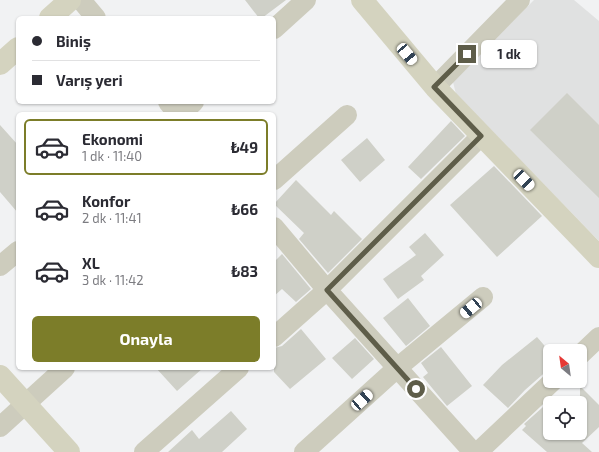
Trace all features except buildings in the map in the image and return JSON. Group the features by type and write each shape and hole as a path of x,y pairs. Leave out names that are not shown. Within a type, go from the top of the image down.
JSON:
{"street":[{"path":"52,16 70,0"},
{"path":"81,0 94,16"},
{"path":"276,27 306,0"},
{"path":"362,0 434,87 599,257"},
{"path":"434,87 520,0"},
{"path":"0,64 16,50"},
{"path":"170,104 176,112"},
{"path":"183,112 192,104"},
{"path":"276,178 348,115"},
{"path":"276,335 327,290 481,136"},
{"path":"276,229 327,290 473,452"},
{"path":"0,266 16,253"},
{"path":"304,452 397,368 483,297"},
{"path":"587,348 599,337"},
{"path":"0,427 63,370"},
{"path":"144,452 237,370"},
{"path":"0,376 69,452"},
{"path":"478,452 546,388"}],"shaded area":[{"path":"534,0 574,0 599,21 599,241 456,94 453,82"}],"route":[{"path":"416,389 327,290 481,136 434,87 467,54"}]}
